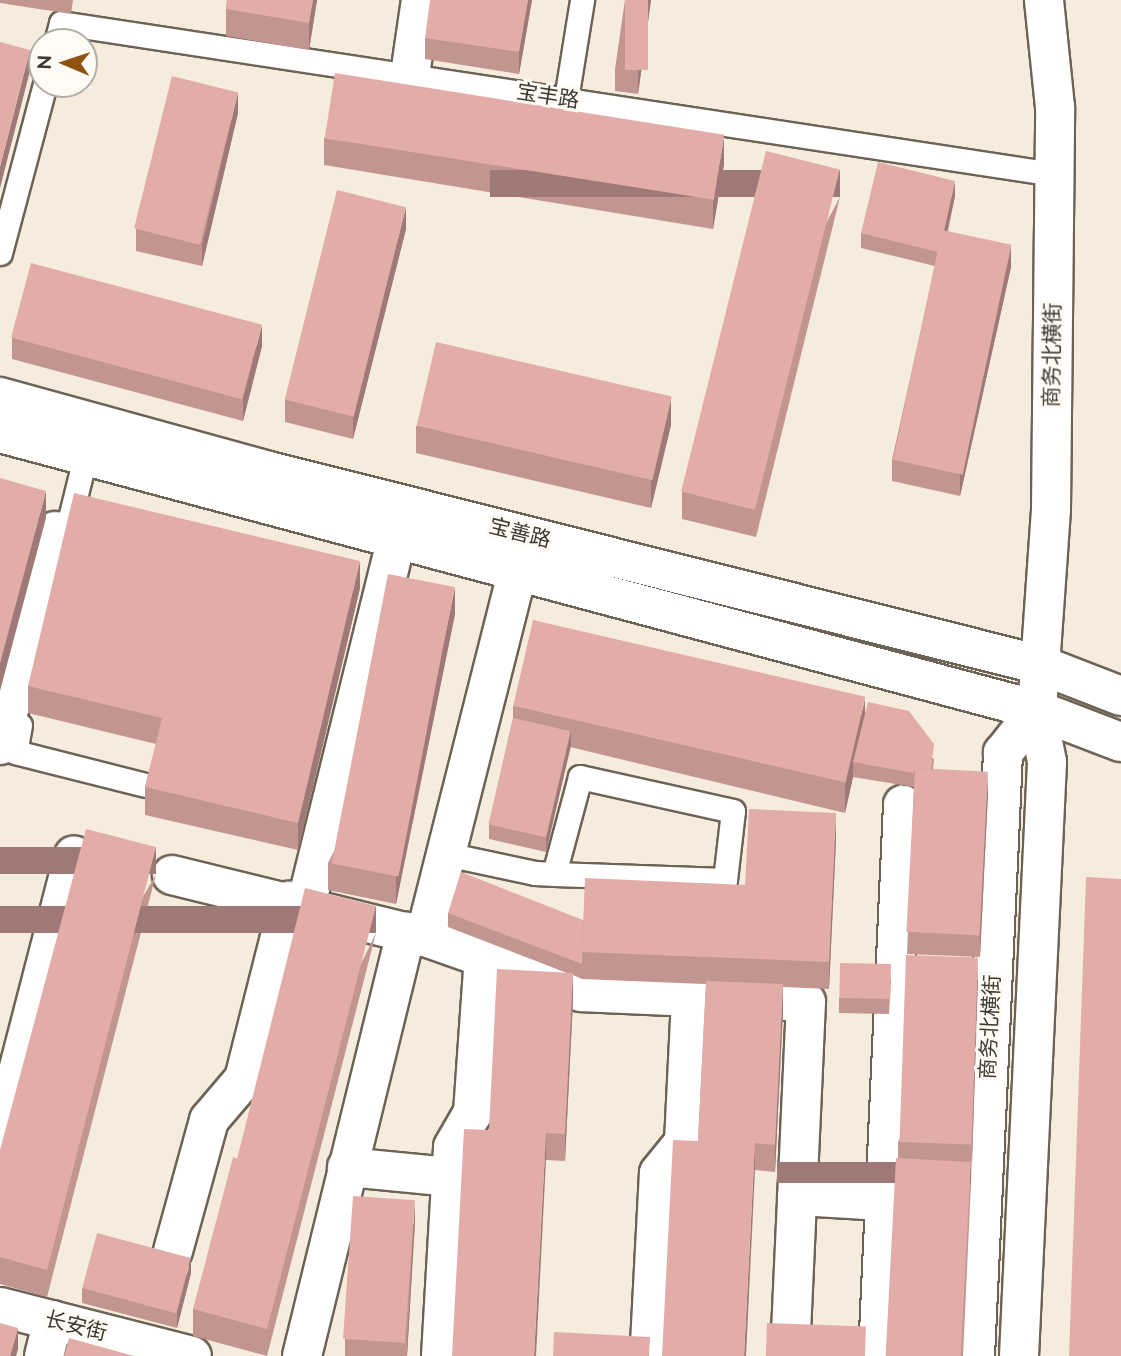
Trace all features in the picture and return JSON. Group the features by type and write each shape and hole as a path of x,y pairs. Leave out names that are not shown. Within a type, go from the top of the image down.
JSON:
{"street":[{"path":"410,75 421,0"},
{"name":"商务北横街","path":"1019,1356 1047,762 1037,710 1051,509 1055,107 1044,0"},
{"name":"宝善路","path":"0,397 89,439 400,522 517,571 1037,710 1121,742"},
{"name":"宝善路","path":"0,433 89,439"},
{"path":"173,1251 209,1120 244,1079 298,903 400,522"},
{"name":"宝善路","path":"400,522 526,535 1041,664 1121,696"},
{"path":"0,745 55,531"},
{"path":"302,1356 347,1167 416,934 446,854 526,535"},
{"name":"商务北横街","path":"975,1356 925,1179 1003,753 1037,710"},
{"path":"877,1356 925,1179 896,967 902,805"},
{"path":"0,1141 7,1087 74,855"},
{"path":"172,875 298,903 416,934 581,992 806,1002 791,1335"},
{"path":"441,1356 453,1147 473,1113 484,957"},
{"path":"896,967 1037,970"},
{"path":"650,1344 659,1173 684,1142 691,997"},
{"path":"347,1167 451,1177"},
{"path":"797,1196 925,1179 1027,1178"},
{"name":"长安街","path":"0,1307 48,1338 192,1356"}],"lane":[{"path":"566,99 582,0"},
{"name":"宝丰路","path":"60,28 61,23 95,28"},
{"name":"宝丰路","path":"98,29 1054,174"},
{"path":"0,253 41,98"},
{"path":"89,439 26,692 15,752 145,785"},
{"path":"446,854 554,874 725,880 733,811 580,777 554,874"}],"building":[{"path":"227,0 313,0 309,23 226,9"},
{"path":"430,0 528,0 519,52 425,38"},
{"path":"625,0 648,0 648,70 625,70"},
{"path":"0,42 28,49 28,58 0,167"},
{"path":"335,73 724,135 714,200 325,138"},
{"path":"172,76 238,92 200,245 134,228"},
{"path":"766,151 840,169 755,510 681,492"},
{"path":"878,162 955,181 938,252 861,233"},
{"path":"337,190 406,207 354,417 285,400"},
{"path":"942,230 1011,245 963,475 893,460"},
{"path":"31,263 262,325 242,399 11,337"},
{"path":"436,342 672,396 652,480 417,426"},
{"path":"0,478 46,491 0,664"},
{"path":"74,493 360,561 298,823 145,787 162,718 28,686"},
{"path":"388,574 455,587 398,877 332,864"},
{"path":"533,620 865,697 845,782 513,706"},
{"path":"868,702 909,711 934,744 931,769 915,768 914,773 853,762"},
{"path":"513,718 570,731 546,837 488,824"},
{"path":"915,768 988,772 979,936 906,932"},
{"path":"749,809 836,813 829,962 582,952 585,878 745,885"},
{"path":"86,829 156,847 47,1270 0,1257 0,1150"},
{"path":"461,872 583,920 582,964 448,913"},
{"path":"1086,877 1121,879 1121,1356 1069,1356"},
{"path":"305,888 376,906 267,1329 193,1309 233,1157 237,1159"},
{"path":"906,955 978,958 971,1144 899,1142"},
{"path":"840,963 891,964 890,999 839,998"},
{"path":"497,969 573,973 565,1134 546,1133 534,1356 452,1356 464,1129 489,1130"},
{"path":"706,981 783,984 775,1145 755,1143 744,1356 662,1356 673,1140 698,1141"},
{"path":"896,1158 971,1162 961,1356 886,1356"},
{"path":"353,1196 415,1200 405,1343 343,1339"},
{"path":"97,1233 191,1258 176,1313 82,1288"},
{"path":"0,1323 18,1328 10,1356 0,1356"},
{"path":"767,1323 866,1326 865,1356 766,1356"},
{"path":"554,1332 650,1337 649,1356 553,1356"},
{"path":"69,1338 134,1356 64,1356"}]}
